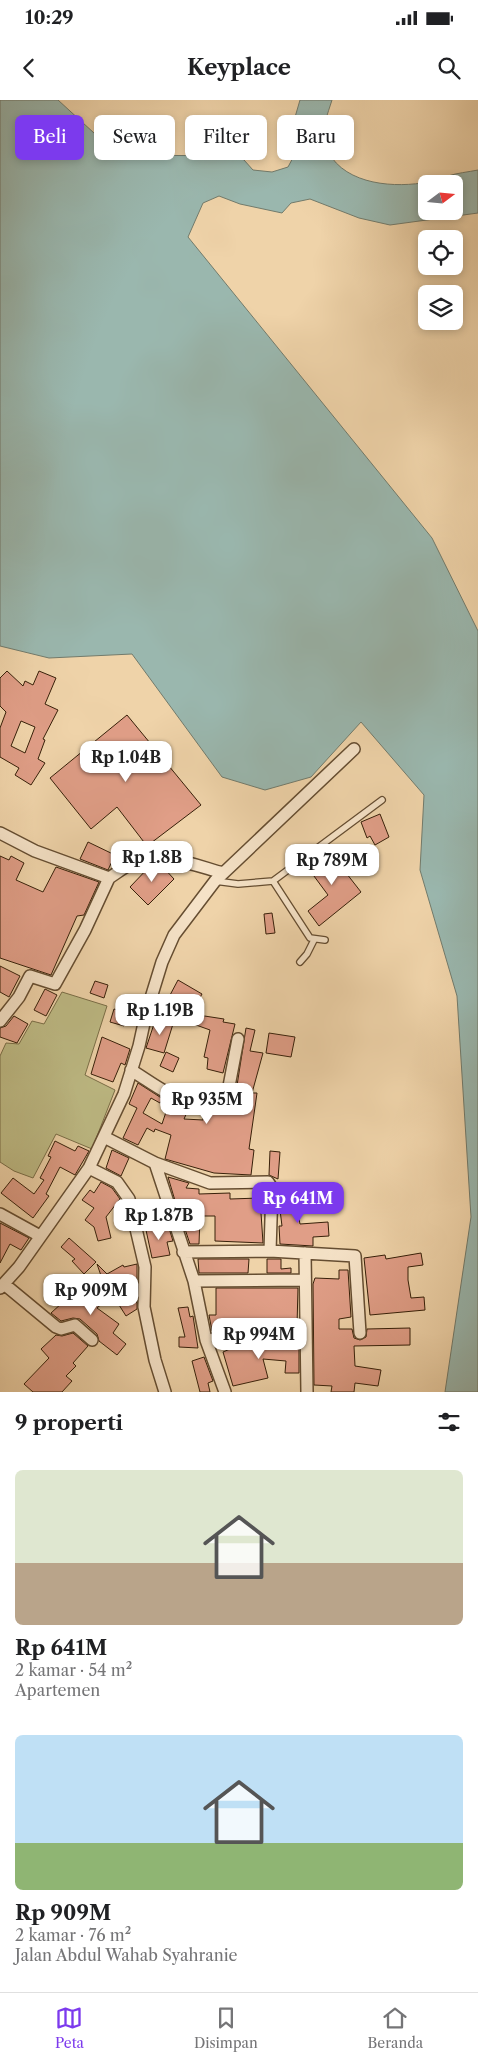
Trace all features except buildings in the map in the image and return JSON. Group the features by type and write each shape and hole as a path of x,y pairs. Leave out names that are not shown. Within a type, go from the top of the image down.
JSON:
{"street":[{"path":"92,1340 75,1325 61,1329 56,1327 2,1286 89,1168 124,1094 146,1014 174,934 219,877 354,749"},
{"path":"0,833 35,851 109,878"},
{"path":"0,1021 19,997 30,976 55,984 85,930 109,878 136,862 154,859 184,863 219,877"},
{"path":"132,1070 177,1100 190,1104 223,1105 226,1102 238,1039"},
{"path":"104,1137 155,1163 210,1183 268,1182 272,1188 270,1251"},
{"path":"155,1163 194,1281 206,1340 225,1392"},
{"path":"89,1168 117,1182 129,1199 145,1267 144,1307 155,1360 166,1392"},
{"path":"0,1214 40,1236"},
{"path":"183,1252 270,1251 354,1255 356,1257 360,1333"},
{"path":"305,1253 307,1392"},
{"path":"194,1281 305,1280"},
{"path":"206,1340 306,1333"}],"lane":[{"path":"219,877 238,884 273,881 382,800"},
{"path":"273,881 310,938 325,940"},
{"path":"300,962 307,954 314,940"}],"shaded area":[{"path":"62,992 107,1006 85,1075 115,1090 92,1149 56,1134 33,1178 14,1171 0,1162 0,1056 6,1043 19,1044 32,1021 44,1024"}],"water":[{"path":"0,100 58,100 74,115 15,115 15,160 84,160 84,124 94,133 94,160 175,160 175,155 185,156 185,160 244,160 253,170 272,172 288,167 292,160 334,160 341,168 366,180 394,185 418,183 418,220 427,220 390,225 359,218 310,199 291,203 282,213 240,204 219,196 203,203 188,237 432,538 478,631 478,1392 445,1392 471,1217 457,996 420,870 424,795 361,722 311,777 265,790 222,777 132,654 49,658 0,646"},
{"path":"300,100 332,100 328,115 296,115"},
{"path":"478,170 478,213 463,215 463,175 451,175"}]}
